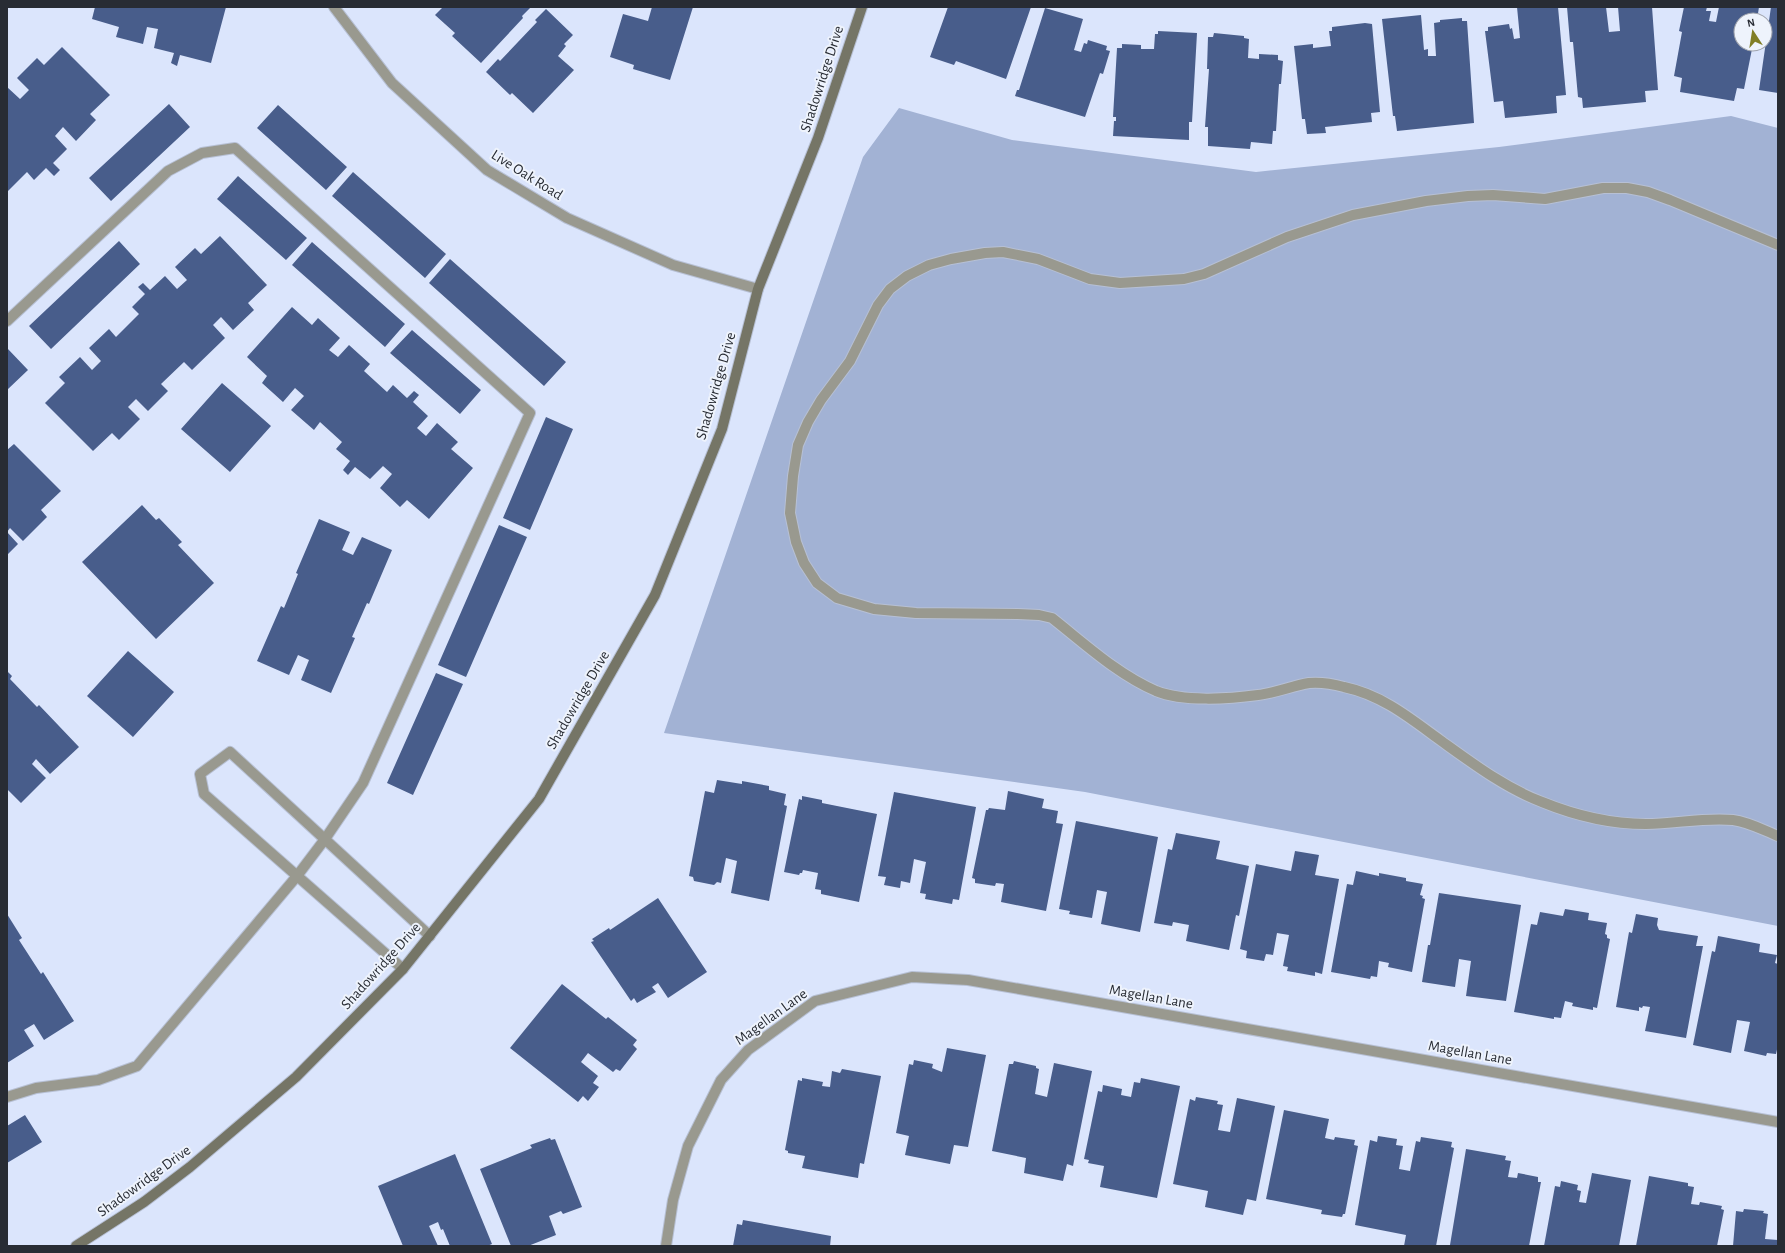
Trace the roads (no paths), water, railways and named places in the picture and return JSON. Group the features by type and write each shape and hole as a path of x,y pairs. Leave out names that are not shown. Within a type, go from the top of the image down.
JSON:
{"main road":[{"name":"Shadowridge Drive","path":"76,1246 144,1202 190,1167 296,1077 404,969 539,799 655,595 722,429 758,289 818,138 862,7"}],"street":[{"name":"Live Oak Road","path":"334,7 392,83 487,170 567,218 673,265 758,289"},
{"path":"7,321 168,172 202,153 235,148 530,413 363,783 325,839 297,876 137,1066 98,1080 36,1088 7,1097"},
{"path":"1778,245 1648,192 1627,188 1603,188 1545,199 1493,195 1468,196 1426,201 1353,215 1287,237 1204,274 1184,279 1120,283 1090,279 1038,259 1021,254 1003,252 985,253 929,265 907,276 890,289 878,305 850,361 821,400 808,422 798,445 792,476 790,513 796,542 804,563 817,583 837,598 874,609 916,613 1018,614 1039,615 1052,618 1120,671 1157,691 1178,696 1233,697 1260,695 1310,683 1321,683 1345,687 1392,705 1474,766 1540,802 1590,817 1645,824 1718,819 1735,820 1752,825 1778,836"},
{"path":"404,969 204,794 200,774 230,752 430,936"},
{"name":"Magellan Lane","path":"666,1246 673,1200 688,1146 721,1080 744,1055 815,1001 912,977 968,980 1778,1122"}]}
